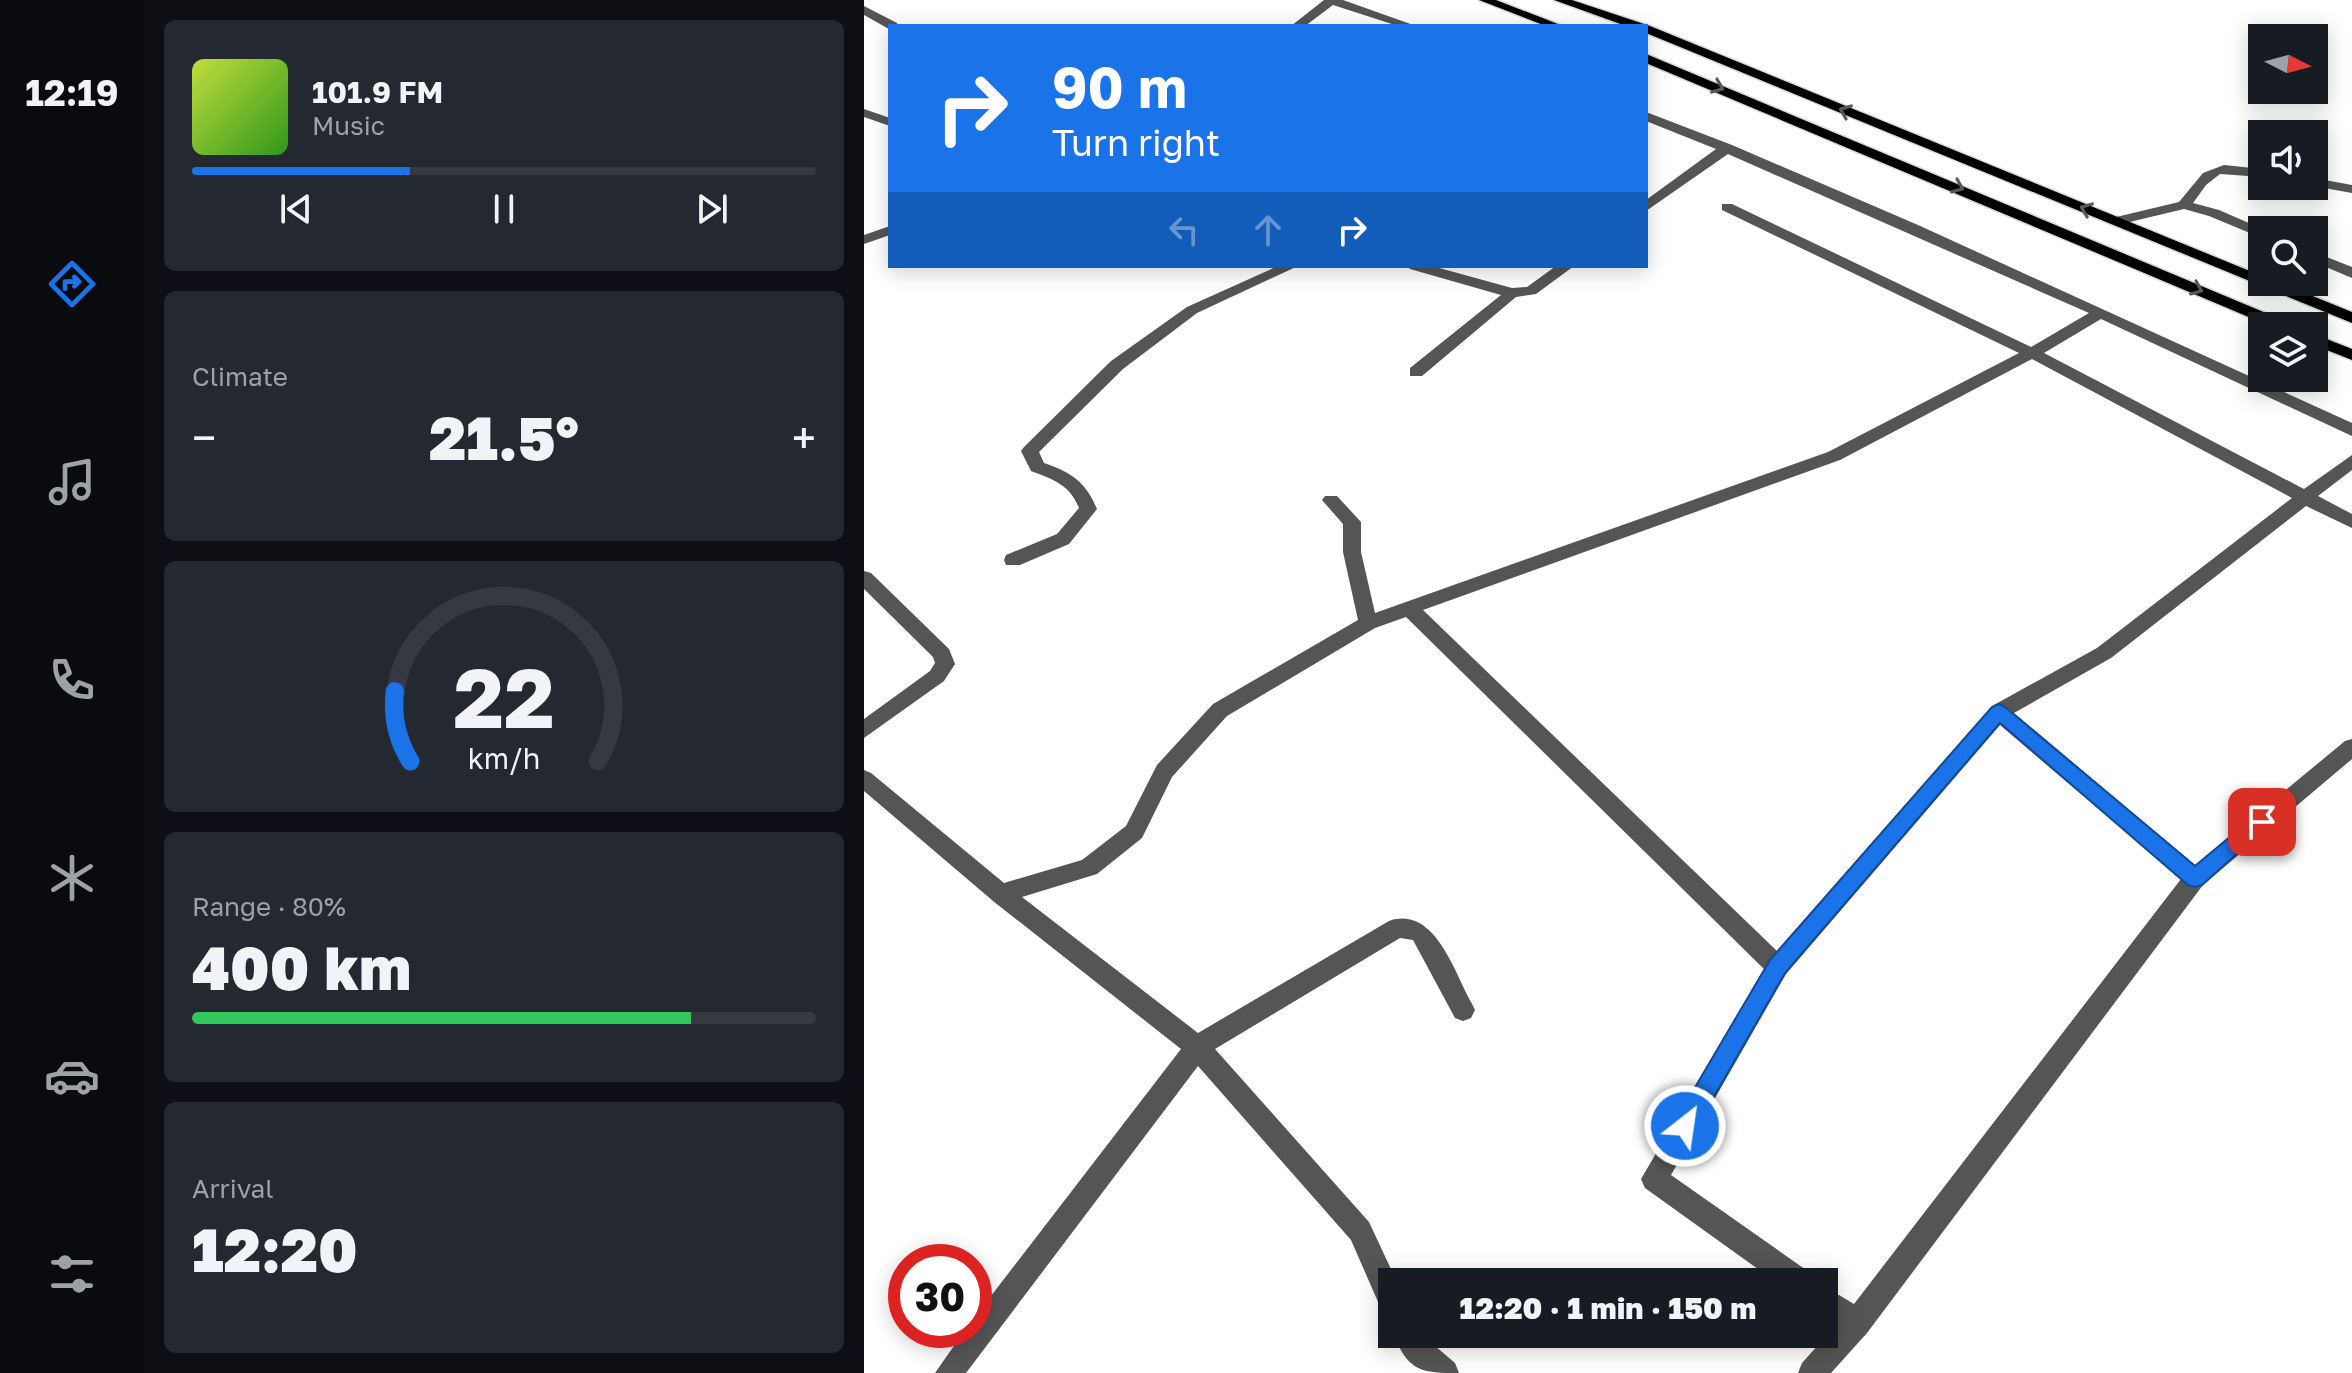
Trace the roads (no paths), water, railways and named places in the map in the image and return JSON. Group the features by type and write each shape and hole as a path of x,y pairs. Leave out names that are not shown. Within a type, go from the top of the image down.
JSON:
{"main road":[{"path":"1485,0 1551,24"},
{"path":"1560,0 1632,24"},
{"path":"1648,30 2248,274"},
{"path":"1648,59 2251,312"},
{"path":"2300,296 2352,318"},
{"path":"2328,345 2352,355"}],"street":[{"path":"1300,24 1331,0 1404,24"},
{"path":"864,10 889,24"},
{"path":"1648,117 1727,148 2101,313 2352,430"},
{"path":"1648,206 1727,148"},
{"path":"2184,205 2206,174 2221,168 2248,171"},
{"path":"2328,185 2352,189"},
{"path":"2117,221 2184,205 2214,213 2248,228"},
{"path":"1727,207 2032,353 2352,522"},
{"path":"864,240 888,231"},
{"path":"2328,262 2352,273"},
{"path":"1013,560 1063,539 1088,509 1081,490 1064,476 1037,467 1030,451 1117,365 1192,310 1286,268"},
{"path":"1422,268 1512,293 1531,291 1563,268"},
{"path":"1416,372 1512,293"},
{"path":"1001,894 1089,867 1134,832 1164,771 1220,710 1368,623 1834,456 2032,353 2101,313"},
{"path":"1779,1268 1654,1179 1778,967 1999,712 2104,653 2307,499 2352,461"},
{"path":"1331,500 1352,522 1352,552 1368,623"},
{"path":"864,578 942,654 945,664 937,676 864,730"},
{"path":"1411,610 1778,967"},
{"path":"1999,712 2195,878"},
{"path":"1812,1373 1857,1323 2195,878 2352,747"},
{"path":"864,779 1001,894 1197,1047 1360,1231 1378,1270"},
{"path":"949,1373 1197,1047 1397,928 1410,928 1421,933 1463,1010"},
{"path":"1838,1310 1857,1323"},
{"path":"1414,1348 1445,1373"}]}
